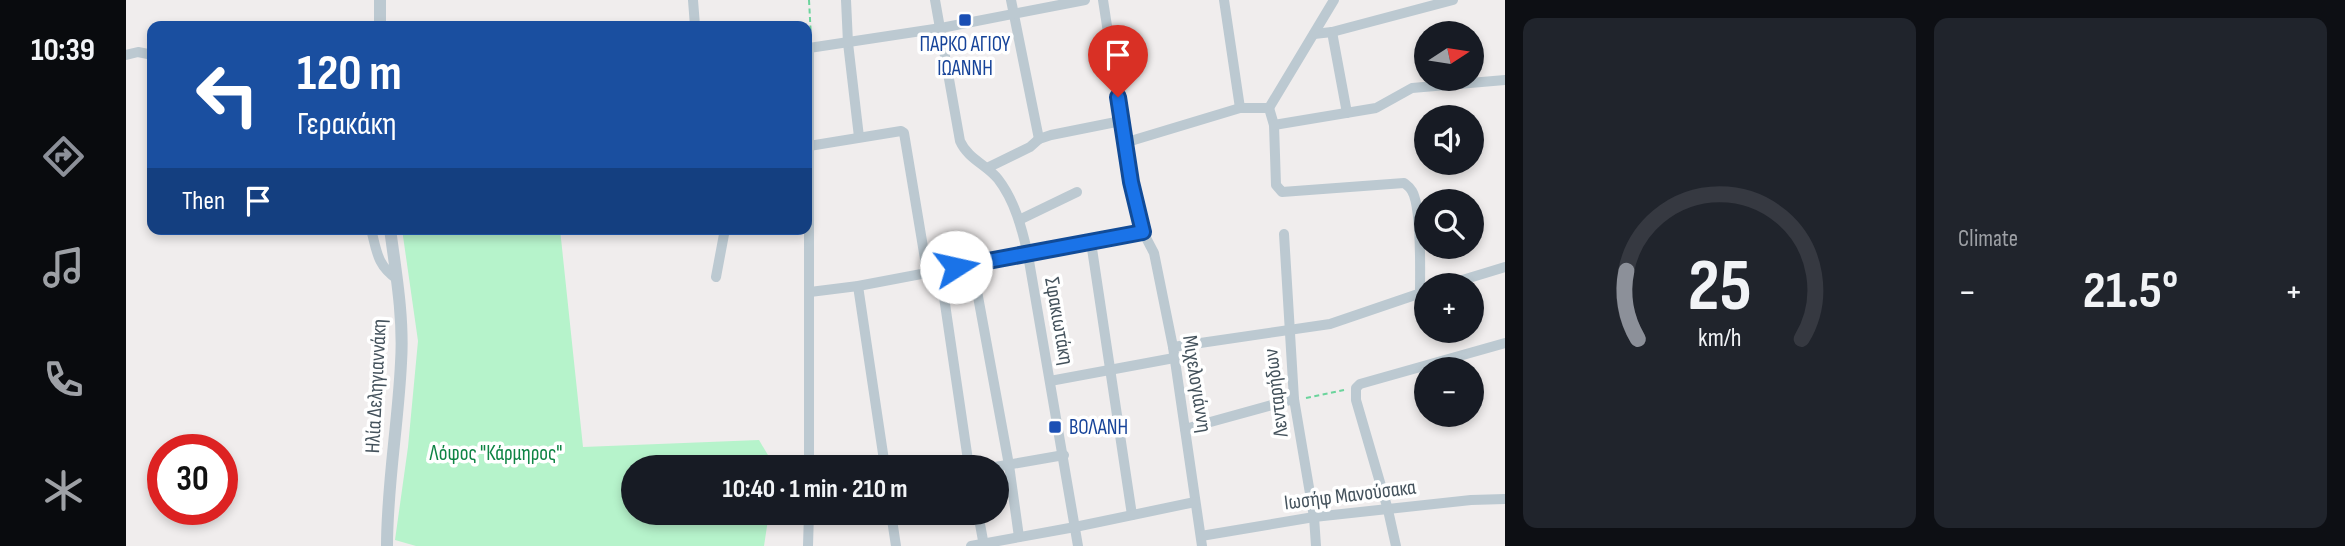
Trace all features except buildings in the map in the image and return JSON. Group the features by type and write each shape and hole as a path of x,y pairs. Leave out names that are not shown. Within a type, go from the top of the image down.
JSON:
{"street":[{"path":"380,0 380,21"},
{"path":"693,0 695,21"},
{"path":"846,0 859,137"},
{"name":"Σφακιωτάκη","path":"935,0 960,141 964,150 987,168 1005,190 1020,220 1064,454 1078,546"},
{"path":"1012,0 1039,139"},
{"path":"812,47 941,28 1067,1 1085,0"},
{"name":"Μιχελογιάννη","path":"1103,0 1124,143 1143,232 1154,253 1174,352 1201,541"},
{"path":"1224,0 1240,108"},
{"path":"1269,108 1334,0"},
{"path":"1314,34 1332,32 1453,0"},
{"path":"1332,32 1347,113"},
{"path":"126,55 138,52 147,54"},
{"path":"1275,125 1384,105 1403,91 1412,88 1505,80"},
{"path":"1124,143 1240,108 1269,108"},
{"path":"1269,108 1275,125 1276,185 1284,192 1404,183 1410,188 1414,196 1422,273"},
{"path":"987,168 1030,147 1039,139 1070,130 1121,121"},
{"path":"812,145 901,131 904,133 927,271"},
{"path":"1020,220 1077,192"},
{"path":"810,292 858,286 1143,232"},
{"name":"Λενταρήδων","path":"1284,234 1294,399 1314,517 1316,546"},
{"path":"373,235 380,261 385,270 397,279"},
{"name":"Ηλία Δεληγιαννάκη","path":"387,546 387,507 401,362 401,324 391,235"},
{"path":"716,277 724,235"},
{"path":"809,235 809,455"},
{"path":"1091,242 1132,514"},
{"path":"972,264 1007,455"},
{"path":"1484,273 1505,267"},
{"path":"940,270 967,455"},
{"path":"858,286 883,455"},
{"path":"1050,381 1174,352 1347,320 1414,295"},
{"path":"1396,546 1356,400 1356,388 1360,384 1505,343"},
{"path":"1185,429 1294,399"},
{"path":"1019,537 1009,465 1064,454"},
{"name":"Ιωσήφ Μανούσακα","path":"1201,541 1314,517 1471,500 1505,499"},
{"path":"971,546 1195,502"},
{"path":"808,525 808,546"},
{"path":"893,525 896,546"},
{"path":"980,525 984,545"}],"path":[{"path":"809,0 810,21"},
{"path":"1294,399 1356,388"}],"green space":[{"name":"Λόφος \"Κάρμηρος\"","path":"403,235 561,235 583,447 759,440 768,455 621,455 621,525 767,525 764,546 416,546 395,540 408,447 418,341"}],"place":[{"name":"ΠΑΡΚΟ ΑΓΙΟΥ ΙΩΑΝΝΗ","path":"965,20"},
{"name":"ΒΟΛΑΝΗ","path":"1055,427"}],"route":[{"path":"956,267 1143,232 1131,182 1118,97"}]}
